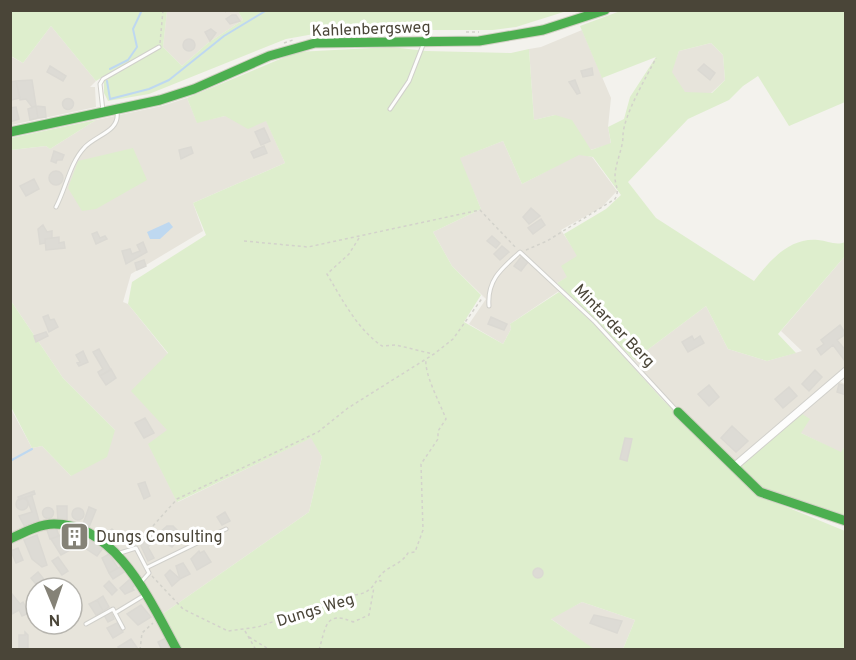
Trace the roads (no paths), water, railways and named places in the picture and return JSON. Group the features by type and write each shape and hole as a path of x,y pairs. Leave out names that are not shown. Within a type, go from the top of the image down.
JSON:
{"street":[{"name":"Kahlenbergsweg","path":"10,132 110,111 194,89 292,48 315,43 479,41 515,37 605,10"},
{"path":"735,466 846,371"},
{"name":"Mintarder Berg","path":"678,412 760,492 846,521"},
{"path":"10,539 52,524 71,526 100,539 116,555 146,595 177,650"}],"lane":[{"path":"390,109 408,81 420,56 424,40"},
{"path":"56,207 77,158 90,142 113,127 118,118 110,111 100,84 103,79 159,47"},
{"name":"Mintarder Berg","path":"489,306 488,289 498,272 520,252 595,322 678,412"},
{"path":"148,567 226,529"},
{"path":"116,555 136,548 148,567 149,573 148,578 138,584"},
{"path":"115,613 146,595"},
{"path":"86,624 113,609 123,628"}],"water":[{"path":"169,222 173,227 160,239 150,239 147,232"}],"waterway":[{"path":"110,69 128,60 137,47 133,29 142,10"},
{"path":"107,81 110,99 149,89 169,80 224,36 267,10"},
{"path":"10,461 32,449"}],"place":[{"name":"Dungs Consulting","path":"75,536"}]}
